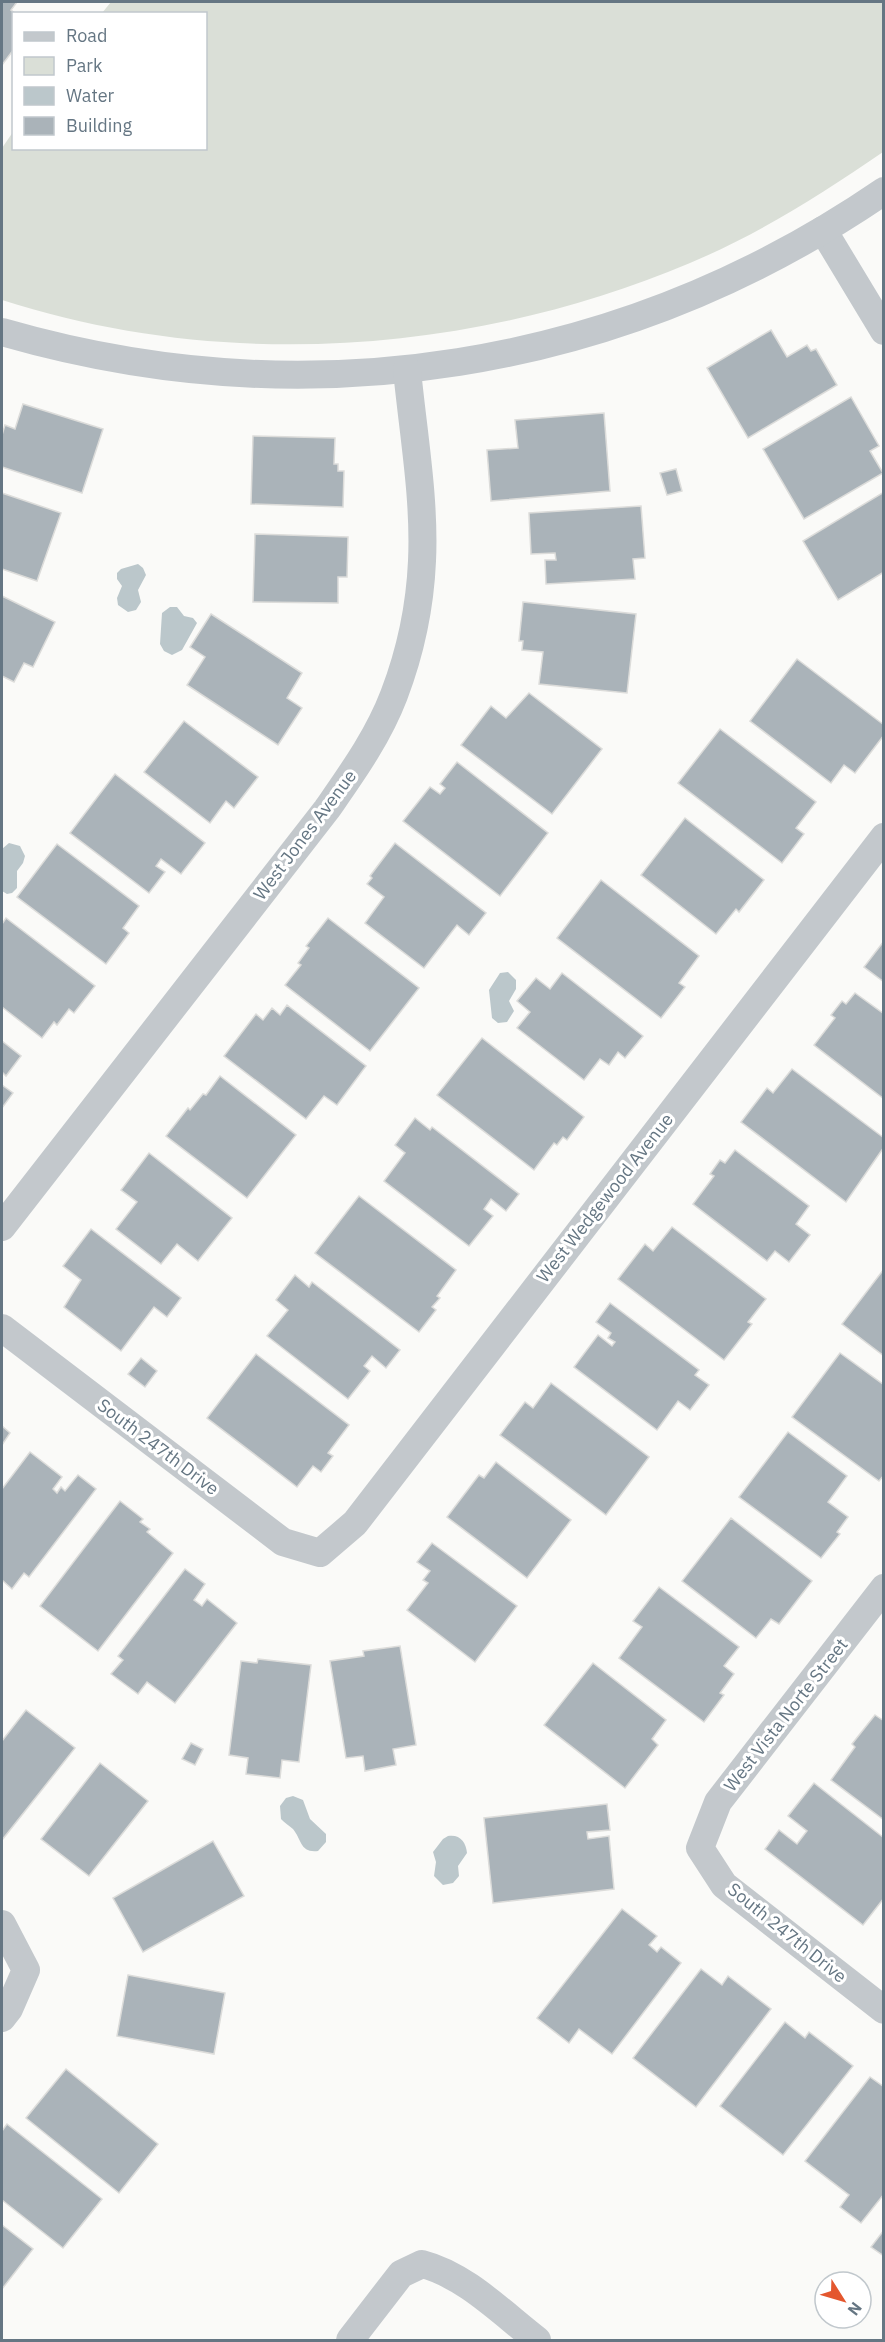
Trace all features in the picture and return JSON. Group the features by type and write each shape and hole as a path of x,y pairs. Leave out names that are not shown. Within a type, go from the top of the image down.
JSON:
{"street":[{"path":"2,332 109,358 185,370 303,375 407,370 522,350 573,338 690,297 749,270 823,230 884,191"},
{"path":"823,230 884,331"},
{"name":"West Jones Avenue","path":"2,1227 327,809 356,767 385,714 393,696 415,620 422,561 421,519 407,370"},
{"name":"West Wedgewood Avenue","path":"320,1553 355,1523 884,837"},
{"name":"South 247th Drive","path":"2,1328 283,1542 320,1553"},
{"name":"West Vista Norte Street","path":"700,1848 718,1802 884,1588"},
{"name":"South 247th Drive","path":"700,1848 724,1885 884,2010"},
{"path":"2,1924 26,1970 9,2009 2,2018"},
{"path":"350,2340 401,2274 422,2264 440,2269 464,2283 537,2340"}],"green space":[{"path":"111,2 883,2 883,152 789,212 716,252 608,294 523,317 437,334 349,343 261,344 173,337 87,323 2,300 2,148 12,133 12,150 207,150 207,12 103,12"}],"water":[{"path":"138,564 146,575 138,590 141,602 136,610 128,612 118,605 117,598 122,586 117,579 117,573 121,569"},
{"path":"170,607 177,607 184,616 193,618 197,623 182,650 172,655 164,651 160,644 162,613"},
{"path":"9,843 20,846 25,856 17,871 17,888 7,894 2,891 2,849"},
{"path":"508,972 516,980 516,989 509,1001 514,1011 507,1022 498,1023 492,1018 489,990 500,973"},
{"path":"293,1796 303,1800 310,1819 326,1834 326,1842 318,1851 305,1848 293,1829 281,1819 280,1806 286,1798"},
{"path":"448,1836 456,1836 462,1840 467,1853 458,1866 459,1876 453,1883 443,1885 434,1876 436,1862 433,1852"}],"building":[{"path":"2,2 17,2 11,10 14,12 12,52 2,65"},
{"path":"771,330 787,357 807,345 811,351 816,349 837,385 748,438 707,368"},
{"path":"851,397 879,446 870,451 883,473 804,519 763,449"},
{"path":"23,404 103,429 82,493 2,467 2,435 5,425 15,429"},
{"path":"604,413 610,491 491,501 487,450 518,448 515,420"},
{"path":"253,436 335,438 334,464 338,464 338,471 344,471 343,507 251,504"},
{"path":"676,469 682,491 667,495 660,473"},
{"path":"884,492 884,572 838,600 803,541"},
{"path":"2,493 61,513 37,581 2,569"},
{"path":"641,506 645,558 633,559 635,579 546,584 545,560 556,560 555,553 531,554 529,513"},
{"path":"255,534 348,537 347,577 338,577 338,603 253,602"},
{"path":"2,596 55,622 33,667 24,663 14,682 2,676"},
{"path":"523,602 636,614 627,693 539,684 543,652 522,650 523,641 519,641"},
{"path":"211,614 302,673 287,698 302,708 278,745 187,685 205,657 190,647"},
{"path":"797,659 884,725 884,735 855,773 844,765 831,783 750,721"},
{"path":"529,693 602,749 552,814 461,745 491,706 506,718"},
{"path":"184,721 258,777 234,808 226,801 210,823 144,772"},
{"path":"720,729 816,802 796,828 804,834 782,863 678,783"},
{"path":"457,762 548,833 500,896 403,821 430,787 440,794 445,788 440,784"},
{"path":"115,774 205,843 181,874 161,859 156,866 165,872 149,893 70,833"},
{"path":"685,818 764,880 739,912 736,909 716,934 641,875"},
{"path":"395,843 486,913 469,935 457,925 424,968 365,923 384,897 367,884 372,878 370,876"},
{"path":"57,844 139,906 123,928 129,933 106,964 17,897"},
{"path":"601,880 699,956 679,983 685,987 661,1018 557,938"},
{"path":"6,918 95,986 74,1013 69,1009 57,1025 54,1022 42,1038 2,1007 2,924"},
{"path":"328,918 419,988 370,1051 285,985 301,965 298,963 309,948 306,946"},
{"path":"884,941 884,982 864,967"},
{"path":"562,973 643,1036 625,1058 618,1052 609,1065 600,1059 584,1080 517,1028 530,1012 517,1001 536,978 550,989"},
{"path":"855,993 884,1014 884,1099 814,1045 835,1018 831,1015 842,1001 846,1004"},
{"path":"287,1005 366,1066 337,1105 324,1096 306,1119 224,1056 256,1014 263,1020 272,1008 280,1015"},
{"path":"482,1038 584,1117 567,1140 563,1137 557,1145 554,1143 534,1170 437,1095"},
{"path":"2,1041 21,1056 6,1076 2,1072"},
{"path":"792,1069 884,1138 884,1147 846,1202 741,1122 767,1088 773,1093"},
{"path":"220,1076 296,1135 247,1198 166,1136 188,1108 190,1110 203,1094 206,1095"},
{"path":"2,1085 13,1093 2,1108"},
{"path":"415,1118 430,1130 432,1127 519,1194 506,1211 491,1199 484,1209 493,1216 469,1246 384,1181 405,1153 395,1145"},
{"path":"735,1150 809,1206 796,1224 810,1235 789,1262 775,1251 767,1261 693,1204 714,1176 710,1174 720,1160 725,1163"},
{"path":"149,1153 232,1218 198,1261 177,1244 161,1264 116,1229 137,1202 121,1190"},
{"path":"359,1196 456,1270 437,1296 440,1298 432,1307 436,1310 419,1332 315,1253"},
{"path":"672,1227 766,1299 748,1322 752,1324 724,1360 618,1279 645,1244 653,1251"},
{"path":"91,1229 181,1298 167,1317 154,1307 121,1351 64,1307 81,1280 63,1266"},
{"path":"884,1269 884,1356 842,1324"},
{"path":"295,1275 309,1287 312,1282 400,1350 386,1368 372,1356 364,1366 370,1371 348,1399 267,1336 288,1310 276,1300"},
{"path":"610,1303 699,1370 695,1375 709,1385 690,1410 678,1401 657,1430 574,1367 598,1335 612,1346 615,1342 608,1338 611,1333 596,1322"},
{"path":"840,1353 884,1385 884,1475 879,1481 792,1417"},
{"path":"256,1354 349,1425 328,1453 333,1456 321,1472 313,1466 297,1487 207,1418"},
{"path":"141,1358 157,1371 145,1387 128,1374"},
{"path":"551,1383 649,1457 606,1515 500,1435 525,1402 533,1408"},
{"path":"2,1426 10,1433 2,1445"},
{"path":"788,1432 847,1476 828,1502 848,1517 837,1532 840,1534 821,1558 739,1497"},
{"path":"30,1452 62,1477 53,1489 57,1493 61,1487 65,1491 78,1475 96,1489 29,1577 24,1573 12,1589 2,1580 2,1489"},
{"path":"496,1462 571,1520 527,1578 447,1517 479,1475 484,1478"},
{"path":"120,1501 143,1519 140,1522 150,1529 147,1532 173,1553 98,1651 40,1606"},
{"path":"731,1518 812,1581 779,1624 771,1619 756,1638 682,1581"},
{"path":"432,1543 517,1606 475,1662 407,1610 428,1583 423,1580 430,1571 417,1562"},
{"path":"185,1569 205,1584 194,1600 202,1606 207,1599 237,1623 175,1703 147,1682 138,1694 111,1674 123,1660 118,1656"},
{"path":"659,1587 739,1647 724,1666 734,1674 720,1693 724,1695 704,1722 619,1658 642,1627 633,1621"},
{"path":"400,1646 416,1745 393,1749 396,1765 365,1771 363,1756 346,1758 330,1661 364,1656 363,1651"},
{"path":"258,1659 311,1665 299,1762 282,1760 280,1778 246,1774 248,1758 229,1755 241,1661 257,1663"},
{"path":"593,1663 666,1720 652,1739 658,1745 625,1788 544,1725"},
{"path":"26,1710 75,1748 2,1840 2,1741"},
{"path":"875,1715 884,1721 884,1820 831,1780 855,1747 852,1744"},
{"path":"191,1743 203,1749 195,1765 182,1759"},
{"path":"100,1763 148,1801 89,1876 41,1839"},
{"path":"814,1783 884,1838 884,1898 863,1925 765,1849 779,1830 797,1844 807,1831 788,1816"},
{"path":"607,1804 610,1830 587,1832 588,1839 609,1836 614,1889 493,1903 484,1818"},
{"path":"213,1841 244,1896 143,1952 113,1898"},
{"path":"622,1909 657,1936 649,1945 657,1952 661,1947 681,1963 612,2054 579,2029 569,2043 537,2018"},
{"path":"701,1969 722,1985 728,1976 771,2009 696,2107 633,2058"},
{"path":"128,1975 225,1993 214,2054 117,2036"},
{"path":"785,2022 805,2038 809,2032 853,2066 783,2155 720,2106"},
{"path":"66,2069 158,2144 119,2193 26,2118"},
{"path":"870,2077 884,2087 884,2194 861,2223 840,2207 849,2195 805,2161"},
{"path":"7,2124 102,2199 63,2248 2,2200 2,2131"},
{"path":"2,2225 33,2249 2,2289"},
{"path":"884,2230 884,2256 871,2247"}]}
